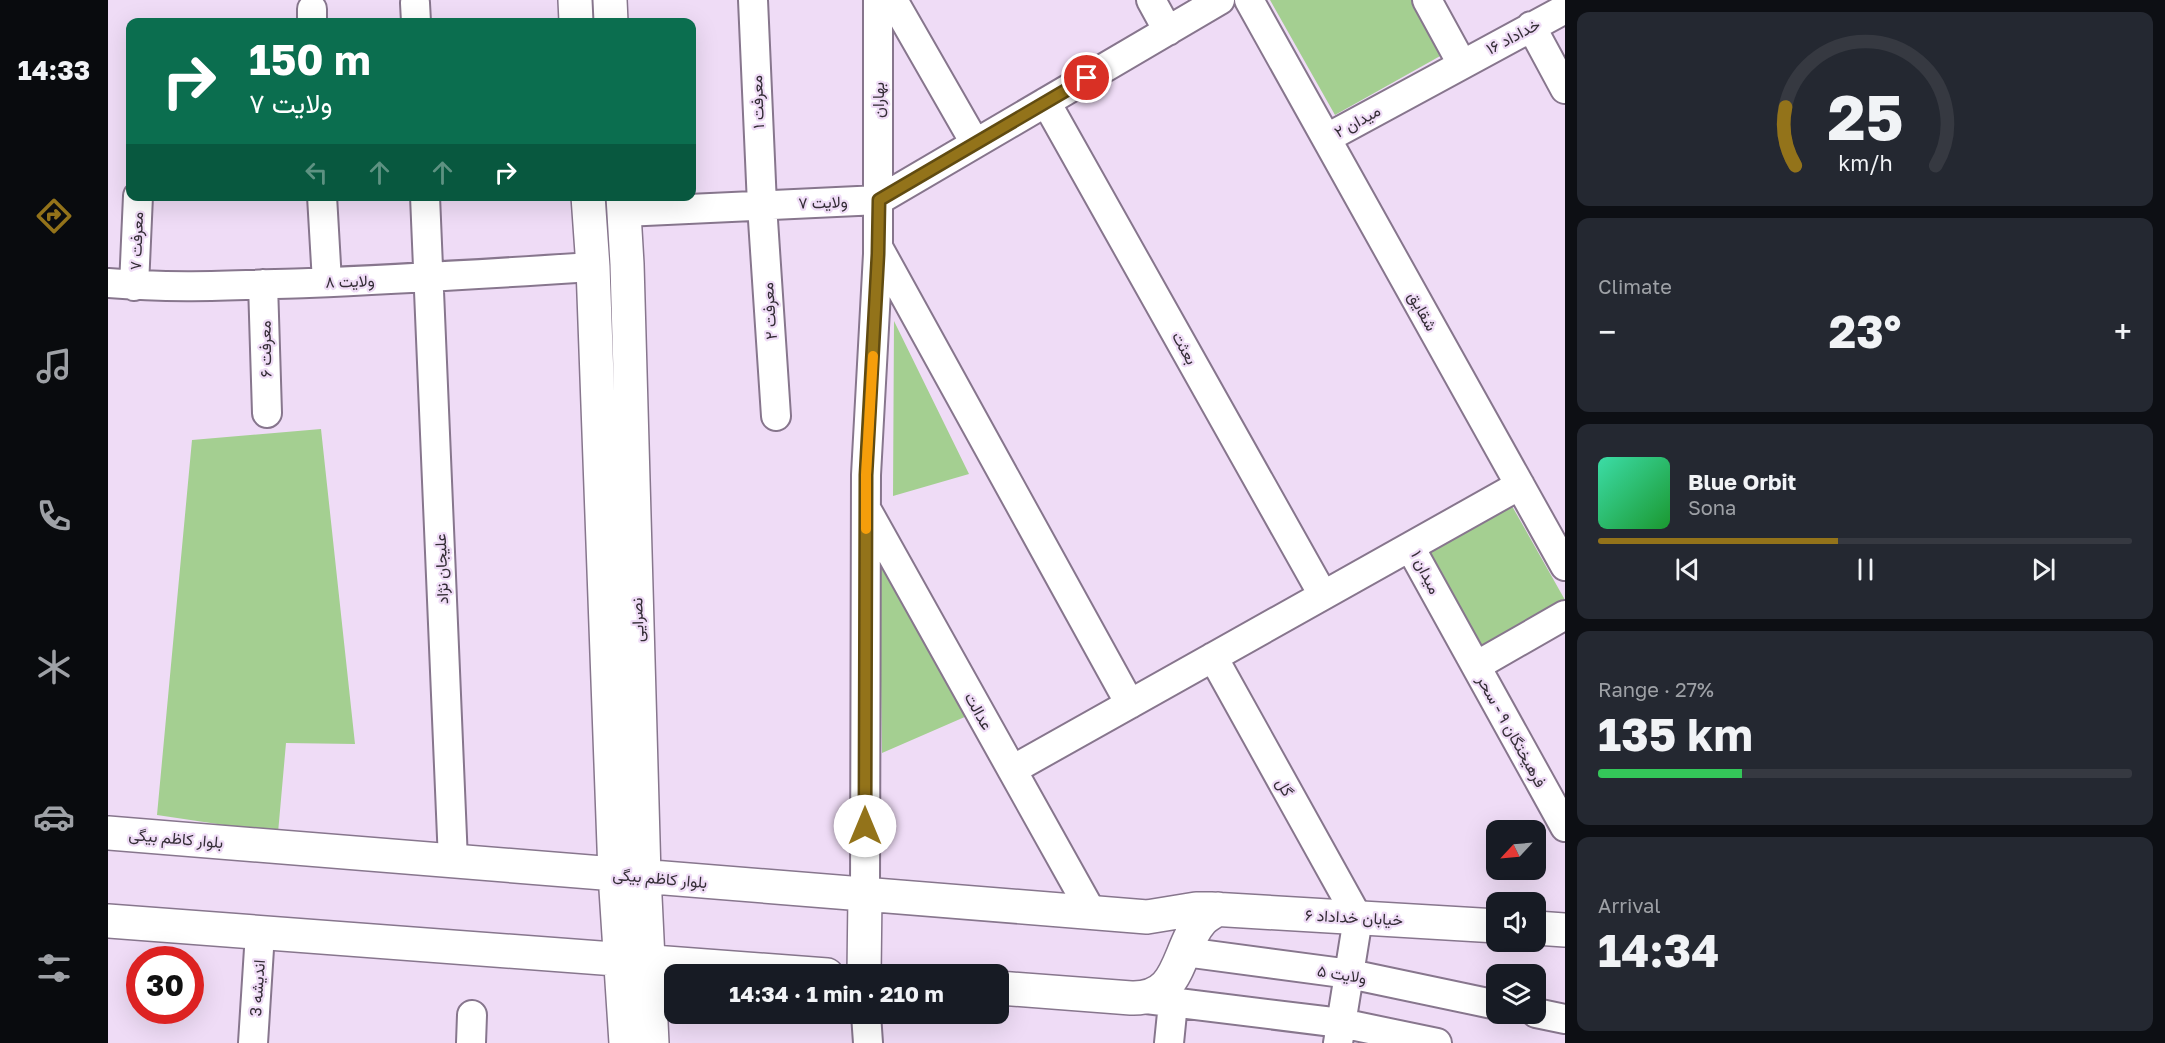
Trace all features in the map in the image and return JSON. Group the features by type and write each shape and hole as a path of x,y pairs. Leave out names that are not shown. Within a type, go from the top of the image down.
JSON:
{"main road":[{"path":"575,0 576,18"},
{"path":"610,0 611,18"},
{"path":"588,201 630,875"},
{"name":"نصرایی","path":"624,204 630,875 634,961 652,1043"},
{"name":"بلوار کاظم بیگی","path":"108,833 1140,917 1196,909 1215,909"},
{"path":"864,894 864,964"},
{"path":"1009,989 1138,998 1149,996 1167,986 1199,924 1215,909"},
{"name":"خیابان خداداد ۶","path":"1215,909 1486,925"},
{"path":"1140,917 1175,948 1185,952"},
{"path":"108,921 675,964"},
{"path":"1546,929 1565,930"},
{"path":"626,1043 634,961"}],"street":[{"name":"معرفت ۱","path":"753,0 762,205"},
{"name":"بهاران","path":"864,894 866,475 878,247 878,0"},
{"path":"893,0 975,143"},
{"path":"1151,0 1168,31"},
{"name":"ولایت ۷","path":"624,204 762,205 879,200 1220,0"},
{"name":"میدان ۲","path":"1249,0 1326,138 1462,64"},
{"path":"1427,0 1462,64"},
{"name":"خداداد ۱۶","path":"1462,64 1565,9"},
{"path":"1531,26 1565,89"},
{"name":"بعثت","path":"1046,102 1323,595"},
{"name":"شقایق","path":"1326,138 1520,485"},
{"name":"معرفت ۷","path":"121,284 137,201"},
{"path":"322,201 327,282"},
{"name":"علیجان نژاد","path":"425,201 453,861"},
{"name":"معرفت ۲","path":"762,205 776,416"},
{"path":"878,247 1130,704"},
{"name":"ولایت ۸","path":"121,284 327,282 592,267"},
{"name":"معرفت ۶","path":"263,284 267,413"},
{"path":"1520,485 1565,566"},
{"name":"میدان ۱","path":"1476,666 1410,546 1520,485"},
{"name":"عدالت","path":"866,509 1092,913"},
{"path":"1012,770 1410,546"},
{"path":"1476,666 1565,615"},
{"name":"گل","path":"1212,657 1358,918"},
{"name":"فرهیختگان ۹ - سحر","path":"1476,666 1565,827"},
{"path":"1340,1033 1358,918"},
{"name":"اندیشه 3","path":"253,1043 261,933"},
{"name":"ولایت ۵","path":"1185,952 1350,974 1486,1003"},
{"path":"1138,998 1340,1033 1437,1043"},
{"path":"1169,1043 1173,1003"},
{"path":"471,1043 472,1015"},
{"path":"1546,1015 1565,1019"},
{"path":"867,1024 868,1043"}],"green space":[{"path":"1270,0 1411,0 1442,55 1335,115"},
{"path":"894,321 969,474 893,496"},
{"path":"321,429 355,744 286,743 278,833 157,815 192,440"},
{"path":"1512,506 1565,600 1481,648 1428,554"},
{"path":"879,538 967,716 882,753"}],"slow traffic":[{"path":"866,529 866,475 873,356"}],"route":[{"path":"865,826 866,475 879,200 1087,78"}]}
